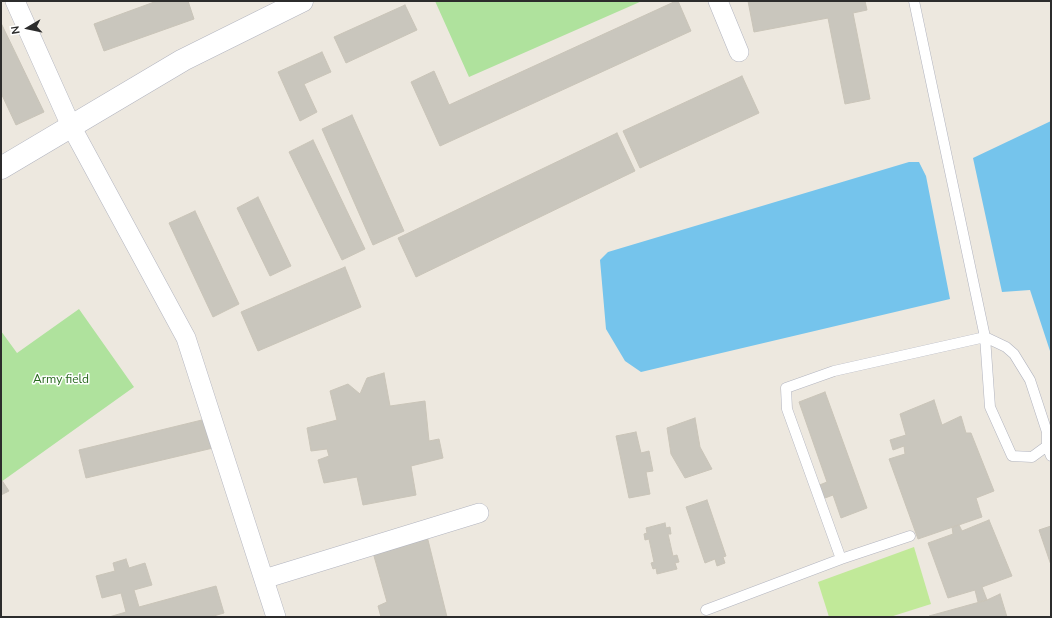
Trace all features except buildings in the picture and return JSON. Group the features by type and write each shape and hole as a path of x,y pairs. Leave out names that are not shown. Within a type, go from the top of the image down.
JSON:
{"street":[{"path":"15,1 71,126 186,338 276,617"},
{"path":"1,168 183,60 302,1"},
{"path":"718,1 739,52"},
{"path":"264,579 479,513"}],"lane":[{"path":"841,559 787,409 786,388 834,371 985,337 1006,347 1014,354 1030,380 1047,432 1049,451 1032,457 1012,456 990,407 985,337 914,1"},
{"path":"706,610 841,559 910,536"}],"green space":[{"path":"435,1 642,1 469,77"},
{"name":"Army field","path":"79,309 134,387 1,482 1,331 17,353"},
{"path":"914,547 931,604 890,617 829,617 818,582"}],"water":[{"path":"1051,121 1051,354 1030,290 1002,292 973,158"},
{"path":"909,162 919,162 926,176 950,299 641,372 625,361 606,329 600,260 608,252"}]}
